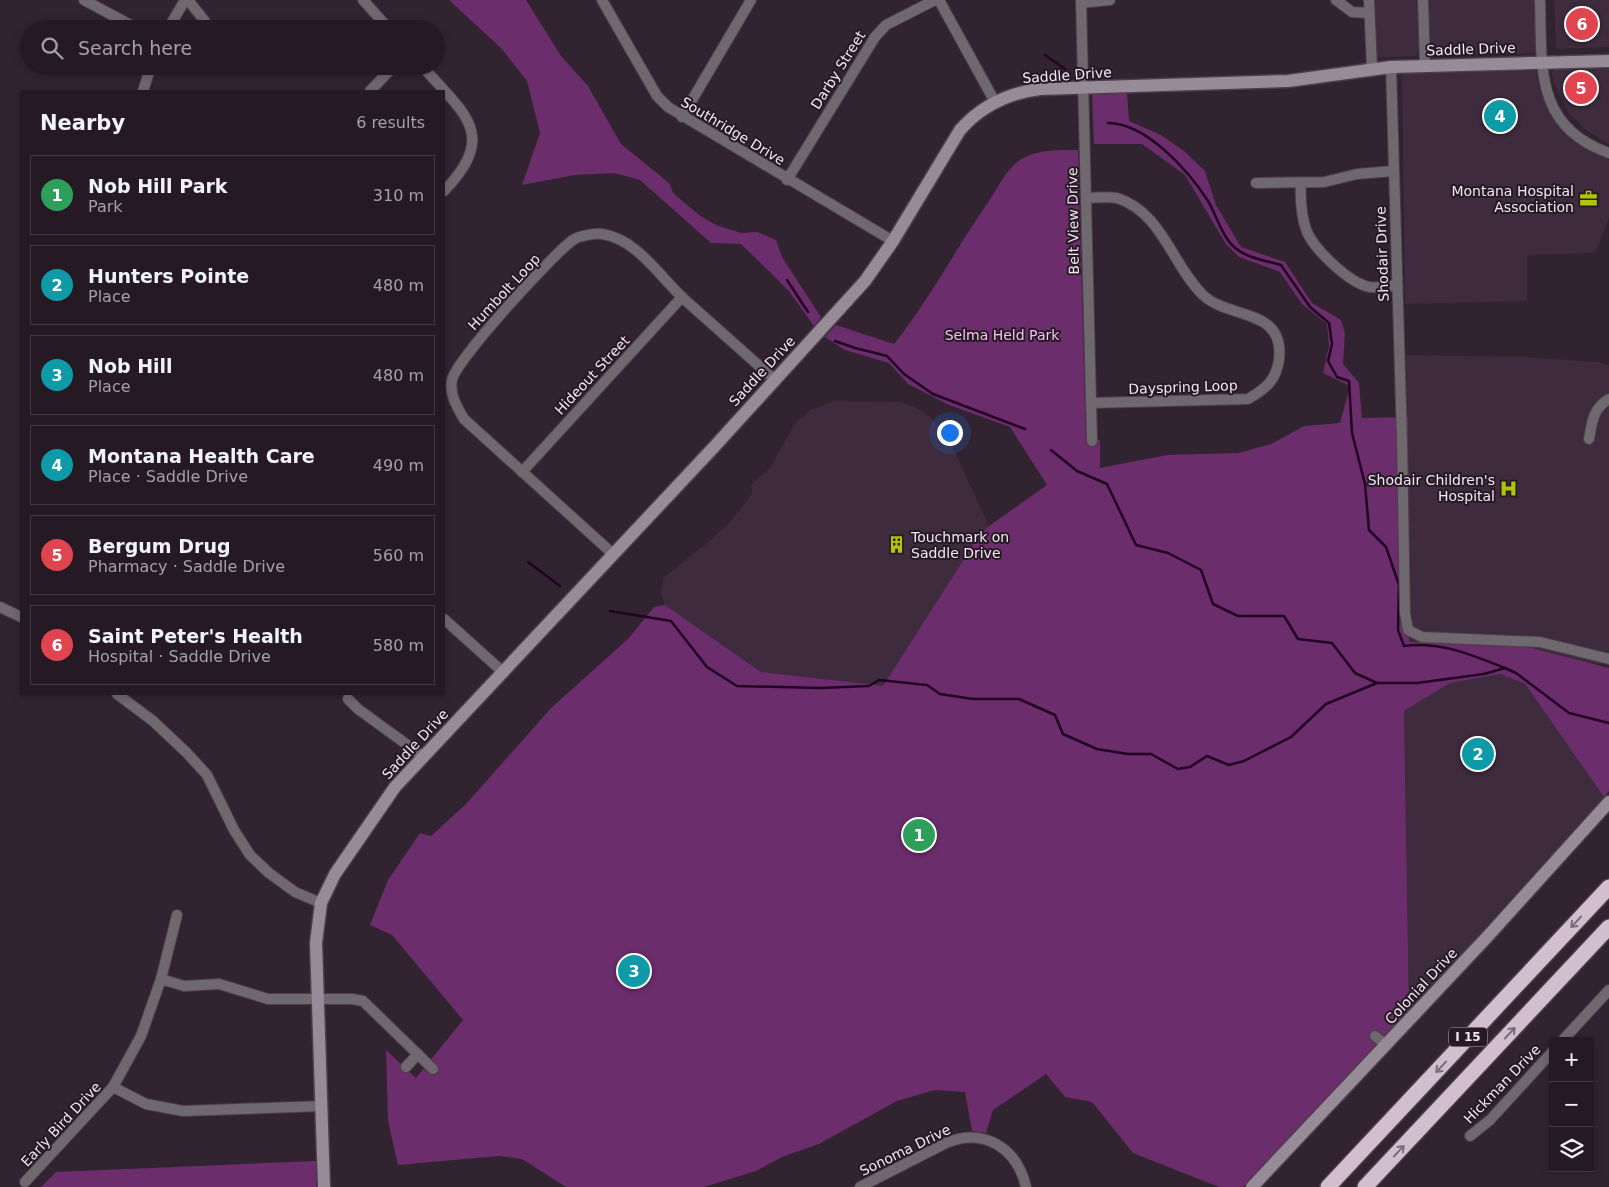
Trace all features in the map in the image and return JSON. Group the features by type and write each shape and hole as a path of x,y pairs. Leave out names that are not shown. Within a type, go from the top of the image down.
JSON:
{"highway":[{"name":"I 15","path":"1328,1187 1609,887"},
{"name":"I 15","path":"1365,1187 1609,927"}],"street":[{"path":"84,0 121,20"},
{"path":"174,20 187,0 204,20"},
{"path":"363,0 381,20"},
{"name":"Southridge Drive","path":"602,0 657,96 668,107 893,242"},
{"path":"682,117 751,0"},
{"name":"Darby Street","path":"787,180 874,37 886,25 935,0"},
{"path":"939,0 995,102"},
{"path":"1081,2 1110,0"},
{"path":"1336,0 1352,12 1369,13"},
{"path":"1369,0 1372,68"},
{"path":"1423,0 1426,66"},
{"path":"1540,0 1542,62 1545,88 1559,118 1569,132 1580,140 1609,153"},
{"name":"Belt View Drive","path":"1081,2 1092,441"},
{"name":"Saddle Drive","path":"324,1187 316,943 321,903 335,874 394,787 775,380 865,281 893,242 960,130 973,115 995,102 1023,91 1084,87 1288,81 1372,68 1391,67 1609,61"},
{"name":"Shodair Drive","path":"1391,67 1402,440 1404,613 1408,630 1422,637 1540,642 1609,659"},
{"path":"143,90 148,75"},
{"path":"371,90 385,75"},
{"path":"430,75 443,90"},
{"path":"445,92 468,121 474,137 470,156 456,178 445,190"},
{"path":"1256,184 1324,182 1357,174 1393,171"},
{"path":"1301,183 1300,208 1308,234 1331,262 1353,281 1369,287 1397,286"},
{"name":"Dayspring Loop","path":"1086,198 1116,198 1139,209 1155,225 1191,283 1208,300 1228,309 1252,315 1274,332 1280,346 1277,373 1268,387 1248,399 1091,403"},
{"name":"Humbolt Loop","path":"613,554 464,419 452,396 452,379 469,349 574,238 602,234 622,241 641,255 682,297 775,380"},
{"name":"Hideout Street","path":"522,472 682,297"},
{"path":"1589,439 1594,415 1600,404 1609,399"},
{"path":"0,607 20,617"},
{"path":"445,620 503,672"},
{"path":"118,695 153,721 207,775 234,830 250,855 269,873 296,892 321,903"},
{"path":"348,699 358,709 424,757"},
{"name":"Colonial Drive","path":"1252,1187 1386,1045 1609,802"},
{"name":"Early Bird Drive","path":"25,1182 113,1087 141,1036 162,979 176,915"},
{"path":"162,979 184,986 219,984 268,999 352,999 363,1001 433,1069"},
{"path":"1566,1037 1609,990"},
{"path":"1375,1036 1386,1045"},
{"path":"406,1067 418,1054"},
{"name":"Hickman Drive","path":"1470,1136 1490,1120 1549,1055"},
{"path":"113,1087 146,1104 183,1111 322,1106"},
{"name":"Sonoma Drive","path":"860,1187 958,1138 969,1137 992,1142 1010,1153 1023,1174 1026,1187"}],"shaded area":[{"path":"1375,0 1418,0 1420,47 1419,53 1416,56 1376,58"},
{"path":"1428,0 1534,0 1536,51 1533,53 1432,56 1429,49"},
{"path":"1554,0 1609,0 1609,47 1556,49"},
{"path":"1609,67 1609,144 1586,130 1568,112 1553,81 1552,72 1555,68"},
{"path":"1536,71 1542,96 1553,117 1569,137 1609,160 1609,218 1595,253 1527,255 1527,301 1405,304 1402,74"},
{"name":"Shodair Children's Hospital","path":"1406,355 1525,357 1597,362 1609,366 1609,665 1409,642"},
{"path":"834,401 900,402 915,407 933,419 952,446 989,526 978,537 883,687 761,672 665,605 661,593 663,578 730,522 749,498 752,493 751,485 770,468 796,422 811,410"},
{"path":"1500,674 1525,684 1604,797 1409,1011 1404,711 1450,683"}],"green space":[{"path":"449,0 526,0 561,56 588,86 621,144 669,183 673,193 699,215 716,225 741,233 757,232 776,240 782,257 821,317 814,326 788,290 741,244 711,243 640,180 614,173 575,175 522,185 540,133 527,81 502,49"},
{"name":"Selma Held Park","path":"1127,93 1129,121 1161,135 1184,151 1205,171 1216,205 1241,247 1285,262 1312,303 1341,320 1345,333 1343,364 1359,383 1362,418 1408,417 1409,642 1519,645 1609,668 1609,791 1604,797 1525,684 1500,674 1450,683 1404,711 1409,1011 1243,1187 1219,1187 1133,1153 1092,1102 1065,1097 1046,1074 993,1110 986,1133 972,1131 965,1092 935,1090 897,1101 819,1144 782,1157 756,1171 704,1187 566,1187 522,1159 499,1156 398,1165 388,1121 386,1050 416,1078 463,1020 392,935 370,925 388,880 420,833 431,836 466,804 552,707 628,639 654,607 665,605 761,672 883,686 978,537 989,526 1047,485 1010,427 949,405 908,384 889,363 845,350 825,337 836,325 894,344 919,309 1005,176 1016,163 1023,158 1038,153 1054,150 1078,150 1086,440 1100,440 1100,468 1167,455 1238,453 1271,444 1304,426 1340,423 1349,390 1348,385 1323,373 1329,346 1327,324 1302,304 1280,272 1239,257 1226,244 1185,175 1142,144 1094,144 1092,94"},
{"path":"316,1161 316,1187 41,1187 56,1172"}],"waterway":[{"path":"1045,55 1065,69"},
{"path":"1108,123 1122,125 1137,131 1165,150 1200,189 1232,245 1248,256 1281,265 1310,307 1329,323 1332,344 1328,361 1337,377 1349,381 1352,433 1365,484 1369,530 1386,547 1399,585 1398,630 1404,646 1443,647 1505,668"},
{"path":"787,280 808,312"},
{"path":"835,341 887,356 904,374 933,394 1025,429"},
{"path":"1051,450 1077,471 1107,484 1136,545 1168,553 1201,570 1213,604 1238,616 1284,616 1298,639 1332,643 1355,673 1377,683"},
{"path":"528,562 560,586"},
{"path":"610,611 671,621 707,667 737,686 821,688 869,686 879,680 927,685 940,694 973,699 1019,699 1055,715 1063,734 1097,749 1128,754 1151,754 1178,769 1190,767 1207,756 1229,765 1244,761 1291,737 1326,704 1377,683 1417,683 1484,674 1505,668 1516,673 1569,713 1609,723"}],"place":[{"name":"Saint Peter's Health","path":"1582,24"},
{"name":"Bergum Drug","path":"1581,88"},
{"name":"Montana Health Care","path":"1500,116"},
{"name":"Montana Hospital Association","path":"1588,199"},
{"name":"Shodair Children's Hospital","path":"1509,488"},
{"name":"Touchmark on Saddle Drive","path":"897,545"},
{"name":"Hunters Pointe","path":"1478,754"},
{"name":"Nob Hill Park","path":"919,835"},
{"name":"Nob Hill","path":"634,971"}]}
